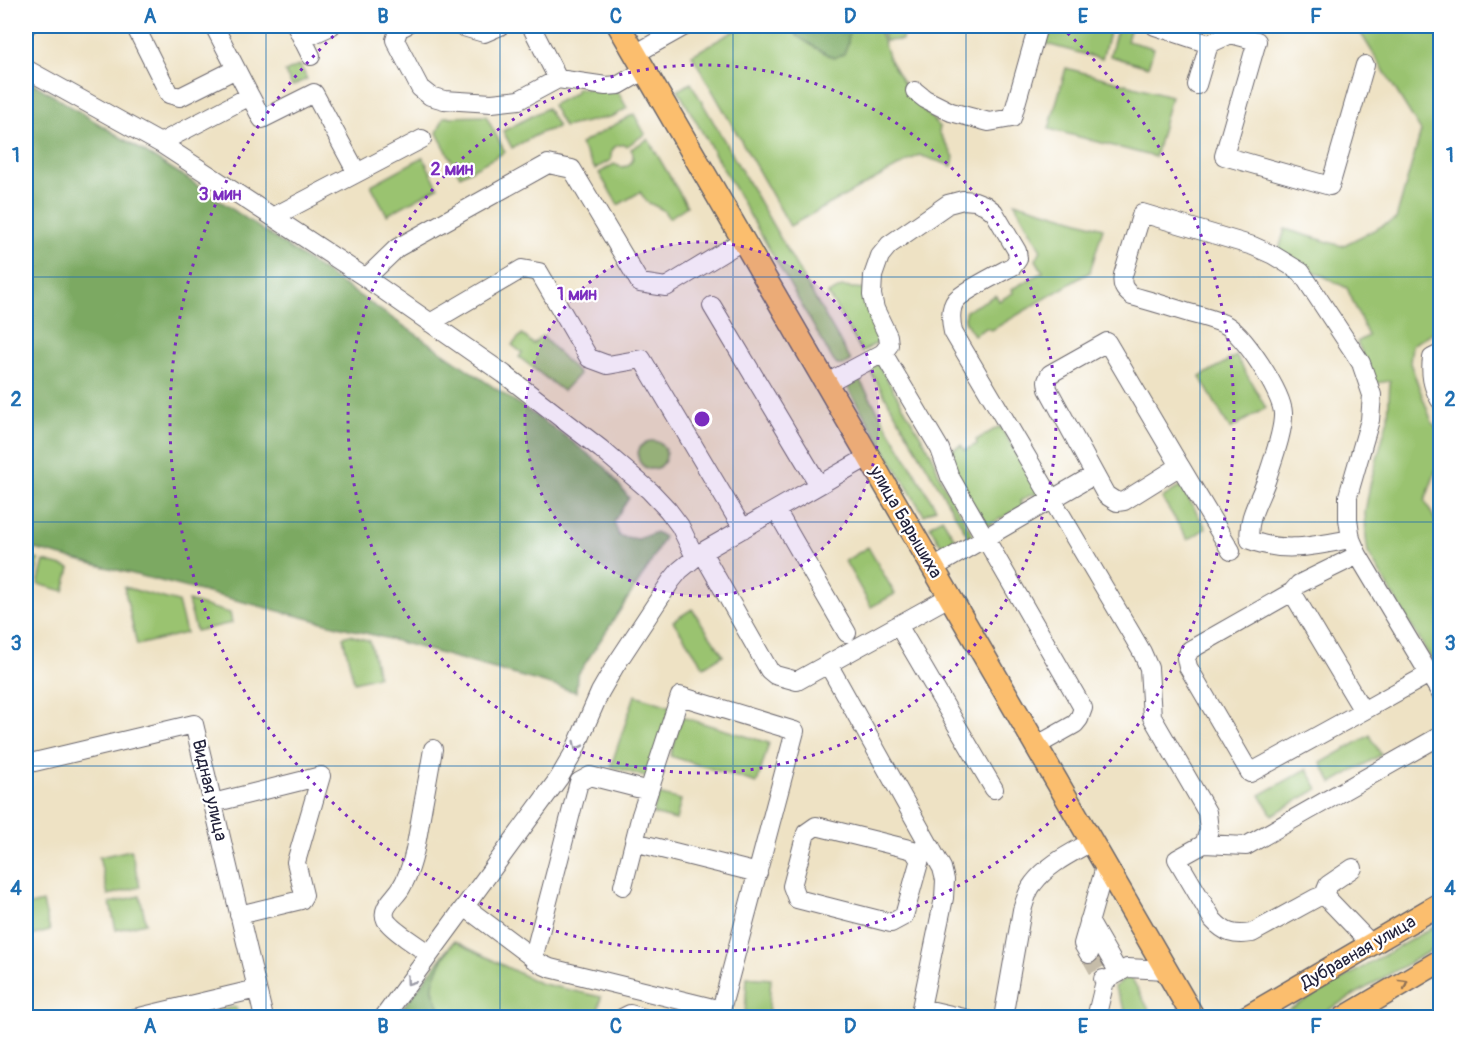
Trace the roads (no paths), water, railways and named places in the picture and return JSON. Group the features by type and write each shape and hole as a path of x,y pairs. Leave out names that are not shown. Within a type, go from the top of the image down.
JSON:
{"main road":[{"name":"улица Барышиха","path":"618,26 1194,1017"},
{"name":"Дубравная улица","path":"1245,1017 1440,904"},
{"path":"1344,1017 1440,961"}],"street":[{"path":"135,26 169,94 180,97 236,69"},
{"path":"214,26 262,119 314,93 357,174"},
{"path":"311,56 299,32 331,26"},
{"path":"405,26 399,28 395,40 420,88 429,96 444,100 492,103 519,100 558,79 606,86 619,85 640,62 685,26"},
{"path":"460,26 484,33 500,26"},
{"path":"531,26 558,79"},
{"path":"915,91 925,99 951,112 989,122 1012,118 1038,26"},
{"path":"1155,26 1209,44 1231,34 1257,41 1224,156 1330,186 1365,65"},
{"path":"1197,85 1209,44"},
{"path":"26,69 160,143 366,278 504,374 601,449 650,491 668,510 698,554 769,670 775,675 797,681 949,597"},
{"path":"160,143 250,96"},
{"path":"273,217 422,139"},
{"path":"366,278 397,248 548,164 572,169 640,283 666,287 742,241"},
{"path":"825,384 883,353 889,345 888,336 875,309 872,295 873,276 880,256 889,245 948,204 963,200 975,201 994,212 1017,251 1018,259 1013,266 963,294 955,301 951,321 953,332 1146,660 1149,668 1152,717 1208,812 1209,830 1204,844"},
{"path":"1250,540 1248,530 1259,495 1267,479 1281,428 1282,406 1257,360 1240,336 1227,325 1132,296 1126,291 1122,284 1123,275 1142,213 1254,246 1301,272 1361,363 1372,395 1370,420 1348,496 1348,519 1355,547 1440,692"},
{"path":"430,323 522,268 539,272 589,358 608,365 642,359 743,529"},
{"path":"712,306 819,485"},
{"path":"1180,466 1124,501 1117,502 1106,495 1048,389 1047,381 1050,374 1107,342 1180,466 1224,555 1250,540"},
{"path":"883,353 940,449 950,477 1083,708 1075,724 1036,746"},
{"path":"1440,354 1432,358 1431,371 1433,388 1440,400"},
{"path":"383,1017 564,770 584,732 600,692 615,666 680,570 698,554 868,457"},
{"path":"933,568 1095,475"},
{"path":"776,510 846,633"},
{"path":"1250,540 1281,548 1355,547"},
{"path":"1355,547 1299,584 1292,592 1190,650 1186,658 1188,667 1250,772 1429,674"},
{"path":"1292,592 1363,711"},
{"path":"898,625 994,789"},
{"path":"828,664 924,851 942,868 945,880 944,898 921,1008 959,1017"},
{"path":"465,907 533,959 550,968 721,1010 795,731 680,696 649,791 623,886"},
{"name":"Видная улица","path":"26,764 194,724 264,1017"},
{"path":"1353,868 1328,885 1324,895 1252,933 1241,935 1229,933 1213,920 1177,859 1204,844 1246,846 1440,736"},
{"path":"430,954 392,927 386,920 385,912 408,875 433,749"},
{"path":"213,803 321,776 296,862 304,898 239,915"},
{"path":"533,959 579,782 590,776 649,791"},
{"path":"816,826 924,851 904,916 891,923 797,899 792,886 806,833 816,826"},
{"path":"634,842 758,873"},
{"path":"1003,1017 1023,910 1032,884 1053,864 1091,842"},
{"path":"1089,954 1083,944 1106,867"},
{"path":"1324,895 1371,944"},
{"path":"1089,921 1109,977 1096,1017"},
{"path":"1109,977 1127,968 1166,970"},
{"path":"135,1017 256,989"},
{"path":"622,1017 630,1014 644,1017"}],"tunnel":[{"path":"1089,954 1103,979"}]}
